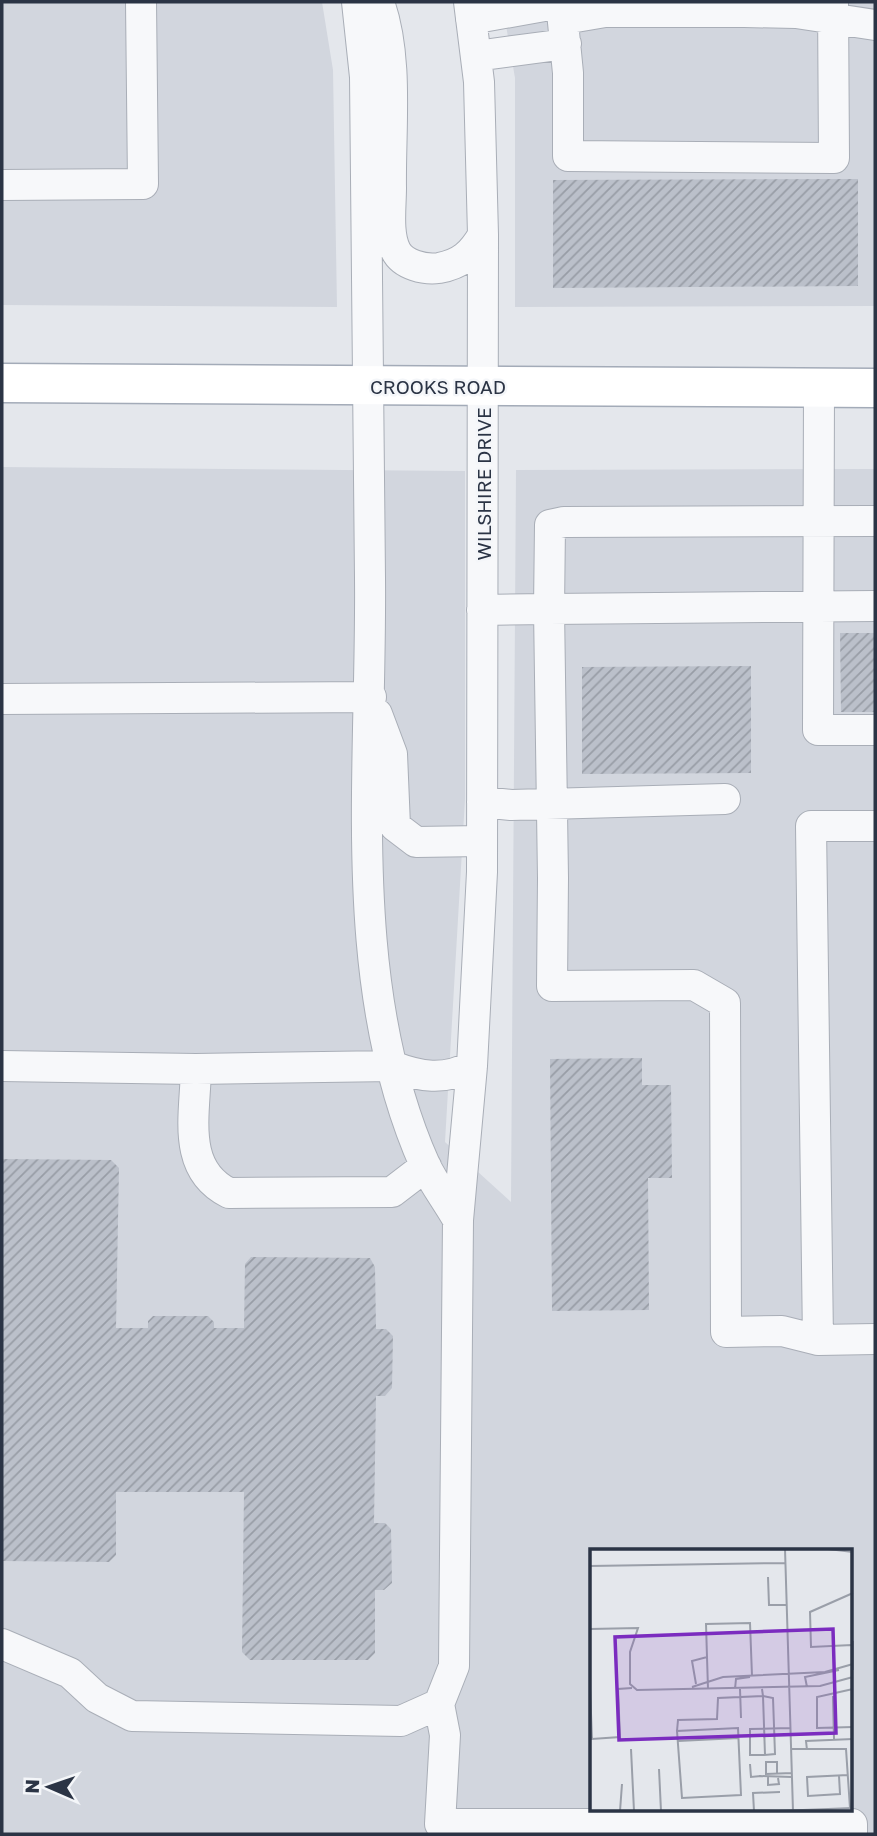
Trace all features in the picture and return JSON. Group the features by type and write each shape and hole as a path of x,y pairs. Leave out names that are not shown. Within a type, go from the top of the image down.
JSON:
{"main road":[{"name":"CROOKS ROAD","path":"2,383 875,388"}],"street":[{"path":"2,185 143,184 141,2"},
{"path":"357,2 365,77 371,697 367,868 372,938 383,1029 392,1066 426,1166 458,1220"},
{"path":"379,2 389,55 391,220 396,250 402,259 422,267 443,267 466,258 483,234"},
{"path":"470,11 563,17 605,12 833,11 875,25"},
{"name":"WILSHIRE DRIVE","path":"439,1704 453,1666 458,1220 471,1066 482,841 483,234 476,56 470,11"},
{"path":"563,17 568,156 834,158 833,11"},
{"path":"476,56 563,17"},
{"path":"819,388 818,730 875,730"},
{"path":"875,521 564,522 550,525 549,610 552,986 694,985 725,1003 726,1332 782,1331 818,1340 875,1339"},
{"path":"482,610 875,606"},
{"path":"2,699 371,697"},
{"path":"371,697 392,754 395,826 416,842 482,841"},
{"path":"482,802 511,805 725,799"},
{"path":"818,1340 811,826 875,826"},
{"path":"2,1066 196,1069 392,1066 418,1076 454,1076 471,1066"},
{"path":"196,1069 194,1150 211,1184 229,1193 392,1192 426,1166"},
{"path":"2,1644 70,1673 97,1698 132,1716 401,1721 439,1704 445,1735 440,1824 852,1824 852,1834"}],"shaded area":[{"path":"2,2 322,2 333,70 337,307 2,305"},
{"path":"502,2 875,2 875,306 515,307 515,78"},
{"path":"2,467 465,471 465,799 445,1142 511,1202 516,470 875,469 875,1834 2,1834"}],"building":[{"path":"858,179 858,286 553,288 553,180"},
{"path":"840,633 875,633 875,712 841,712"},
{"path":"751,666 751,773 582,774 582,667"},
{"path":"642,1058 642,1085 671,1085 672,1178 648,1178 649,1310 552,1311 550,1059"},
{"path":"2,1159 111,1160 119,1168 116,1328 148,1328 148,1321 153,1316 208,1316 214,1322 214,1328 244,1328 245,1264 251,1257 370,1258 375,1267 376,1329 386,1329 393,1336 392,1388 385,1396 376,1396 374,1523 385,1523 391,1529 392,1583 384,1590 375,1590 375,1653 368,1660 250,1660 242,1652 244,1492 116,1492 116,1555 109,1562 2,1561"}]}
